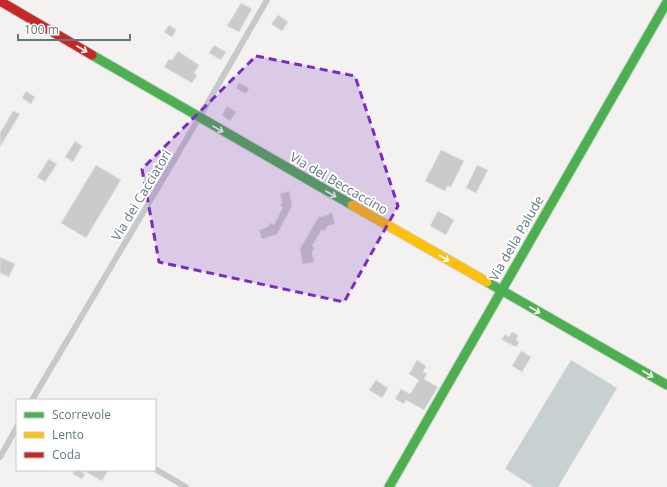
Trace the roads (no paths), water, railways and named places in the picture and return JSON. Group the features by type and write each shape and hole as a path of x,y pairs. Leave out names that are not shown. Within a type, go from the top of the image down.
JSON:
{"street":[{"name":"Via dei Cacciatori","path":"34,399 267,0"},
{"name":"Via del Beccaccino","path":"0,1 199,118 667,386"},
{"name":"Via della Palude","path":"388,487 667,2"},
{"path":"0,457 16,429"},
{"path":"156,470 186,487"}]}
